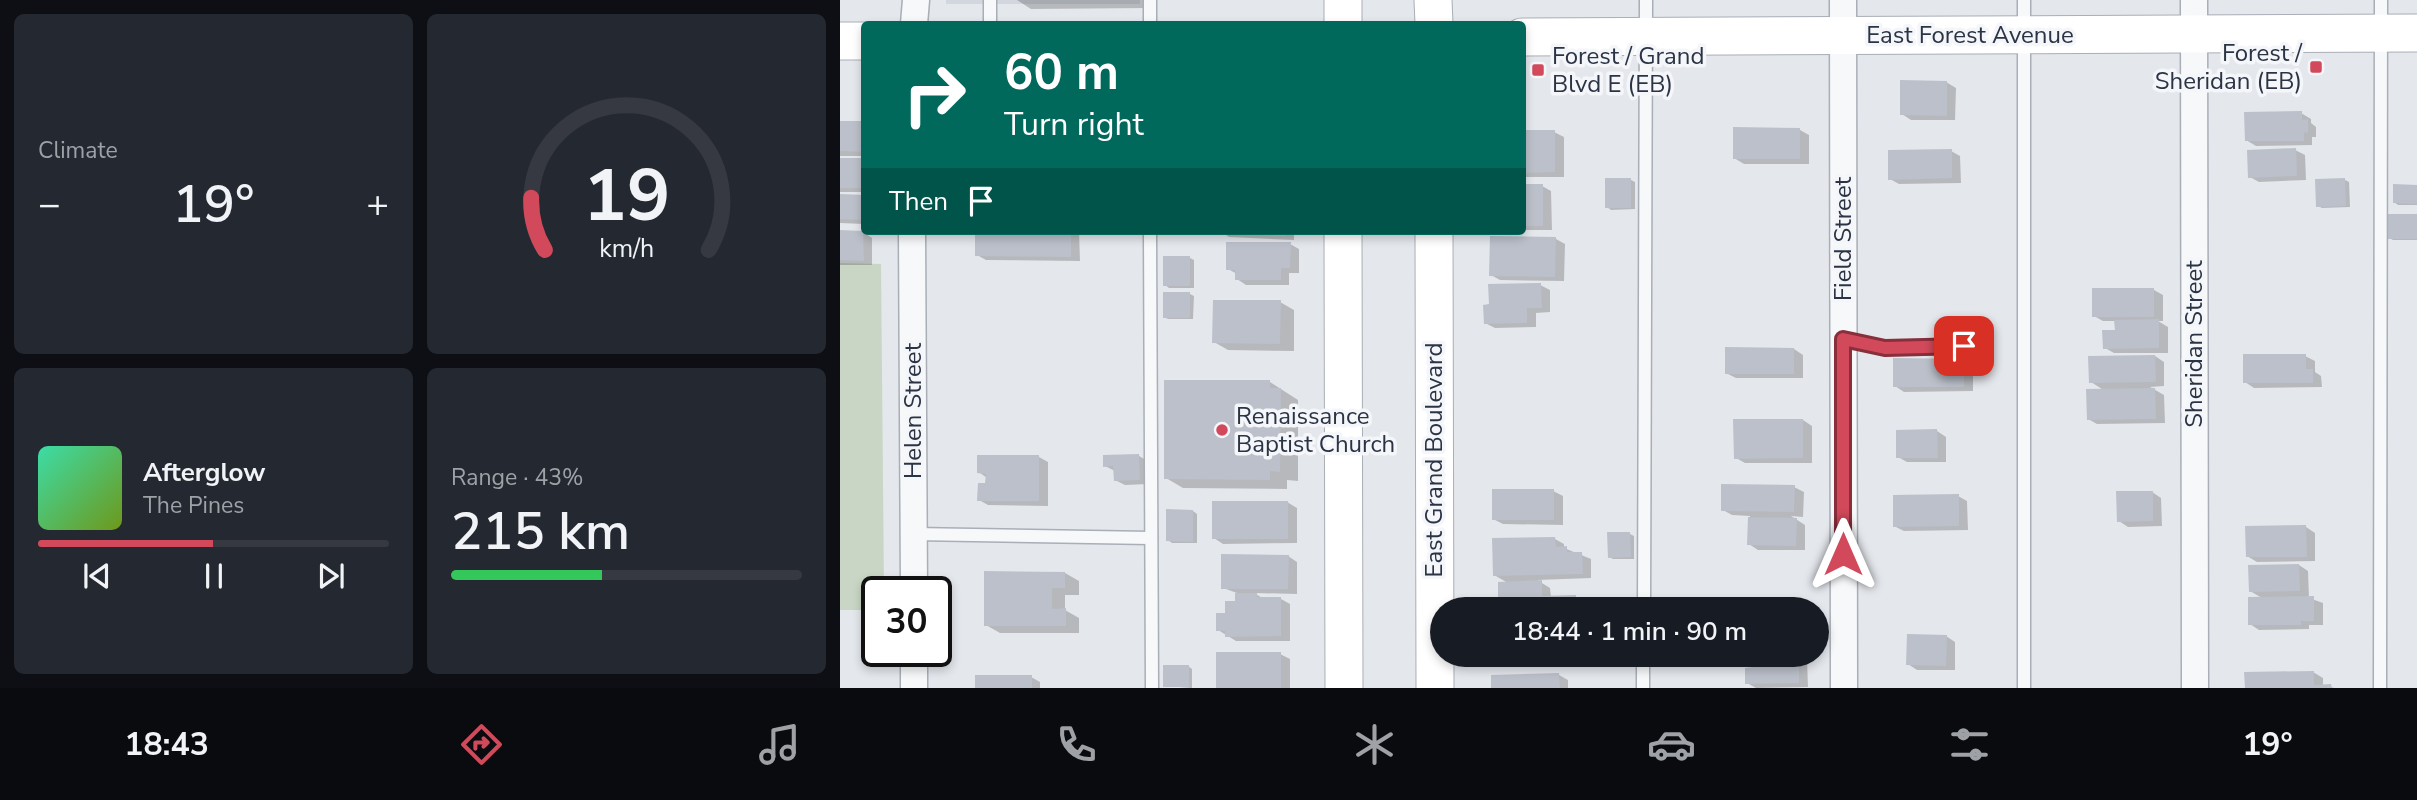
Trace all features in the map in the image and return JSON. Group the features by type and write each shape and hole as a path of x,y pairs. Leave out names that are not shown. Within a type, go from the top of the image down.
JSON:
{"main road":[{"path":"1343,0 1343,21"},
{"path":"1433,0 1434,21"},
{"name":"East Forest Avenue","path":"1526,37 1645,37 1843,18 2194,17 2393,22"},
{"path":"840,41 861,41"},
{"path":"1343,235 1344,688"},
{"name":"East Grand Boulevard","path":"1434,235 1435,688"}],"street":[{"path":"914,21 916,0"},
{"name":"Sheridan Street","path":"2194,17 2195,688"},
{"name":"Field Street","path":"1843,18 1844,688"},
{"name":"Helen Street","path":"912,235 914,576"},
{"path":"914,667 914,688"}],"lane":[{"path":"990,0 990,21"},
{"path":"1150,0 1150,21"},
{"path":"1644,597 1646,0"},
{"path":"2024,17 2024,688"},
{"path":"2380,688 2393,22"},
{"path":"1150,235 1152,688"},
{"path":"1843,339 1885,348 1964,346"},
{"path":"914,534 1151,538"},
{"path":"1643,667 1643,688"}],"shaded area":[{"path":"946,0 1140,0 1140,4 946,4"}],"green space":[{"path":"840,263 881,264 884,576 861,576 861,610 840,610"}],"building":[{"path":"1900,80 1947,81 1947,116 1900,115"},
{"path":"2302,111 2302,120 2308,119 2308,133 2304,132 2304,141 2245,141 2244,112"},
{"path":"840,121 861,121 861,152 840,151"},
{"path":"1733,127 1800,128 1800,159 1733,159"},
{"path":"1526,130 1555,130 1555,172 1526,173"},
{"path":"2296,148 2297,176 2248,178 2247,150"},
{"path":"1952,149 1952,178 1888,180 1888,150"},
{"path":"840,158 861,158 861,188 840,188"},
{"path":"1605,178 1631,178 1631,208 1605,208"},
{"path":"2345,178 2346,206 2316,207 2315,179"},
{"path":"1526,184 1543,184 1543,226 1526,226"},
{"path":"2393,184 2417,185 2417,204 2393,203"},
{"path":"840,194 861,195 861,220 840,219"},
{"path":"2387,214 2417,214 2417,239 2387,239"},
{"path":"840,230 861,231 864,261 840,260"},
{"path":"975,235 1071,235 1071,257 975,256"},
{"path":"1490,236 1556,237 1555,277 1489,276"},
{"path":"1226,242 1291,242 1290,268 1281,268 1281,280 1235,280 1235,270 1226,270"},
{"path":"1163,256 1190,256 1190,286 1163,286"},
{"path":"1541,283 1542,308 1527,308 1527,323 1484,324 1483,305 1489,304 1488,284"},
{"path":"2092,288 2154,288 2154,317 2092,317"},
{"path":"1163,292 1190,292 1190,318 1163,318"},
{"path":"1213,300 1281,300 1280,344 1212,343"},
{"path":"2159,319 2159,348 2103,349 2102,330 2115,330 2114,320"},
{"path":"1725,347 1794,348 1794,374 1725,374"},
{"path":"2243,354 2306,354 2306,369 2313,369 2313,383 2243,383"},
{"path":"2155,355 2156,382 2089,383 2088,356"},
{"path":"1893,358 1964,359 1964,387 1893,387"},
{"name":"Renaissance Baptist Church","path":"1164,380 1270,380 1270,388 1281,388 1280,472 1270,471 1270,480 1164,479"},
{"path":"2155,388 2156,419 2087,420 2086,389"},
{"path":"1733,419 1803,419 1803,458 1734,459"},
{"path":"1937,429 1938,458 1896,458 1896,430"},
{"path":"1139,454 1140,480 1114,481 1113,466 1103,467 1103,455"},
{"path":"977,455 1039,455 1039,501 977,501 978,483 985,483 986,474 977,473"},
{"path":"1721,484 1795,485 1794,512 1721,511"},
{"path":"1492,489 1554,489 1554,520 1492,520"},
{"path":"2116,491 2153,491 2153,521 2117,522"},
{"path":"1959,494 1959,526 1893,527 1893,495"},
{"path":"1212,501 1288,501 1288,539 1212,539"},
{"path":"1166,509 1193,510 1193,542 1166,541"},
{"path":"1748,517 1797,518 1796,546 1747,545"},
{"path":"2306,525 2307,557 2246,557 2245,526"},
{"path":"1607,532 1630,532 1631,557 1608,558"},
{"path":"1555,537 1556,547 1567,546 1567,552 1582,552 1583,574 1493,576 1492,538"},
{"path":"1221,554 1289,555 1288,589 1221,589"},
{"path":"2299,564 2300,591 2249,592 2248,565"},
{"path":"984,571 1065,572 1065,588 1052,588 1052,609 1066,608 1066,626 984,626"},
{"path":"1542,580 1542,596 1576,597 1498,597 1498,582"},
{"path":"1235,593 1281,597 1281,636 1225,637 1225,631 1216,631 1216,613 1225,613 1225,601 1235,601"},
{"path":"2314,596 2314,621 2301,621 2301,625 2248,625 2248,597"},
{"path":"1907,634 1947,635 1946,666 1906,665"},
{"path":"1216,652 1281,652 1281,688 1216,688"},
{"path":"1163,665 1189,665 1189,687 1163,687"},
{"path":"1799,667 1799,683 1745,684 1745,668"},
{"path":"2314,671 2314,685 2331,684 2332,688 2245,688 2244,672"},
{"path":"1559,673 1560,688 1491,688 1491,675"},
{"path":"975,675 1032,675 1032,688 975,688"}],"place":[{"name":"Forest / Sheridan (EB)","path":"2316,67"},
{"name":"Forest / Grand Blvd E (EB)","path":"1538,70"},
{"name":"Renaissance Baptist Church","path":"1222,430"}],"route":[{"path":"1843,554 1843,339 1885,348 1964,346"}]}
